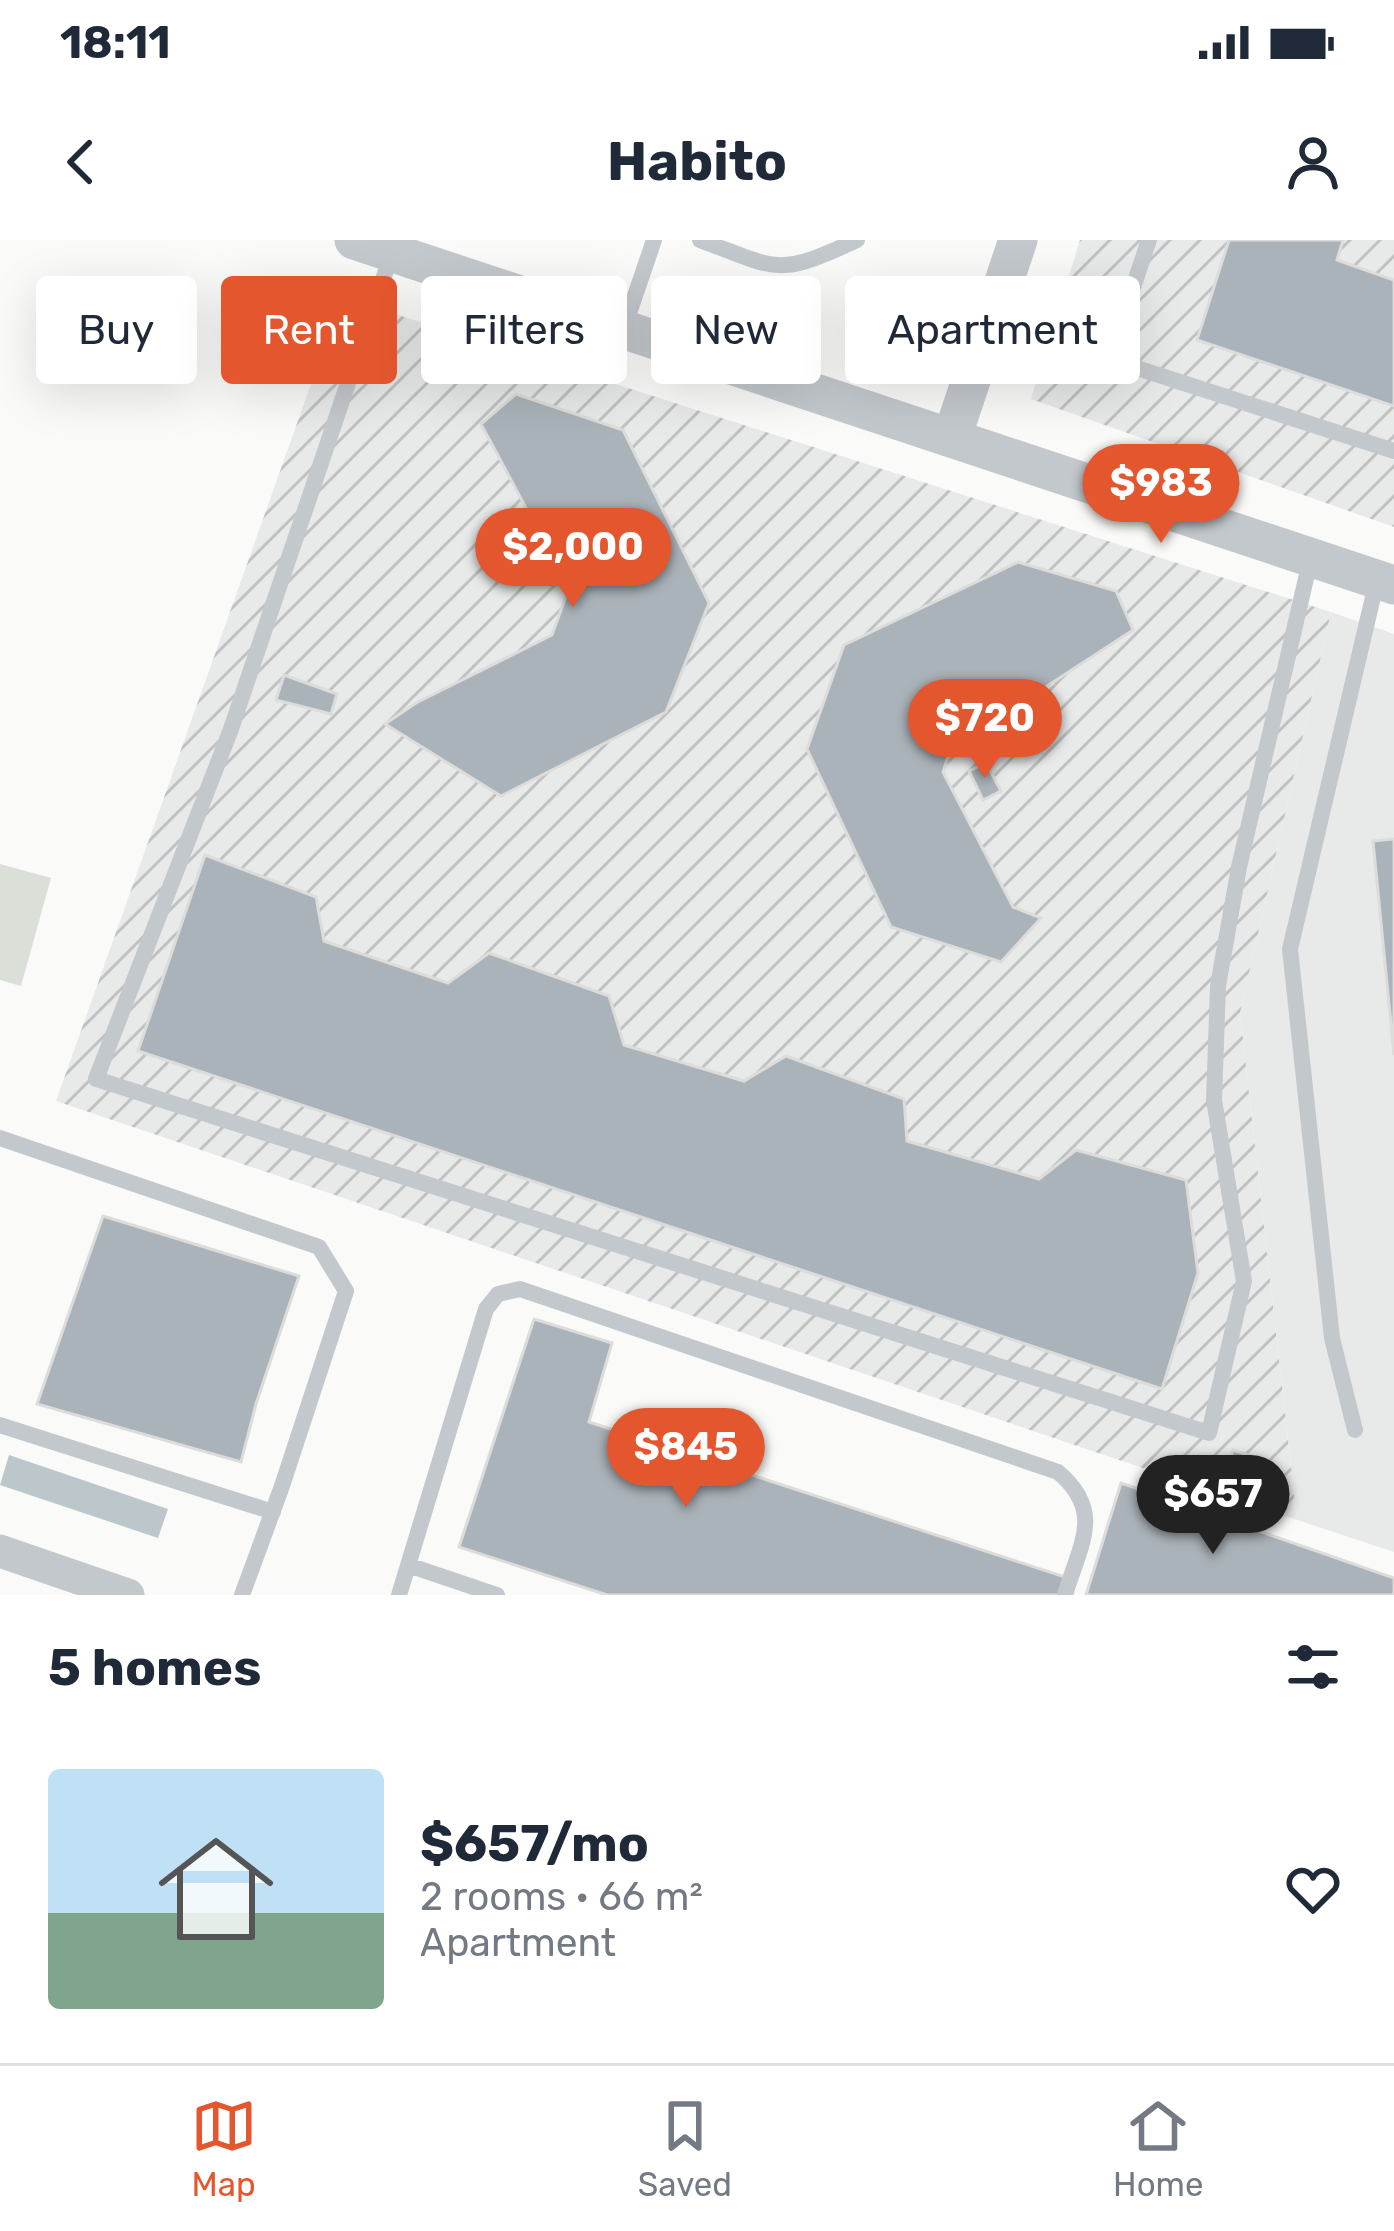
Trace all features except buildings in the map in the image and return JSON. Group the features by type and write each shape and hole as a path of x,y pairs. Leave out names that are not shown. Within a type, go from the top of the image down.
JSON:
{"street":[{"path":"354,240 462,276"},
{"path":"952,436 1018,240"},
{"path":"627,330 1386,582"},
{"path":"0,1551 128,1595"}],"lane":[{"path":"627,320 654,240"},
{"path":"700,240 776,268 806,264 857,240"},
{"path":"1149,240 1109,359 1394,451"},
{"path":"392,253 231,729 97,1079 1209,1432 1244,1281 1214,1100 1218,986 1239,867 1311,557"},
{"path":"1354,1430 1332,1339 1290,950 1386,582"},
{"path":"0,1138 319,1247 346,1292 242,1595"},
{"path":"398,1595 486,1309 498,1294 520,1289 1058,1472 1078,1490 1089,1516 1065,1595"},
{"path":"0,1425 272,1513"},
{"path":"408,1565 497,1595"}],"shaded area":[{"path":"1080,240 1394,240 1394,527 1031,399 1036,384 1140,384 1140,276 1069,276"},
{"path":"397,315 421,322 421,384 615,384 1331,612 1240,1013 1297,1520 56,1101 311,384 397,384"},
{"path":"1331,612 1394,634 1394,1552 1297,1520 1240,1013"},
{"path":"0,864 51,878 21,986 0,980"},
{"path":"9,1455 168,1509 158,1538 0,1485"}]}
